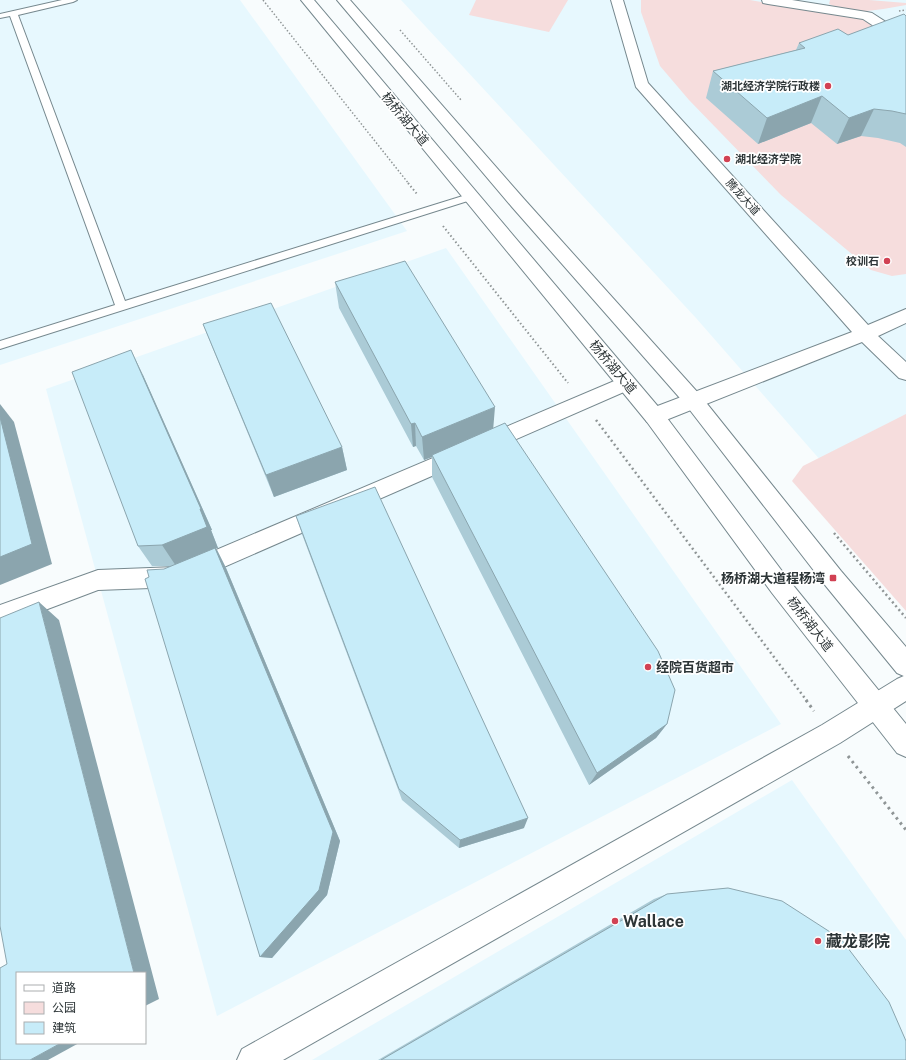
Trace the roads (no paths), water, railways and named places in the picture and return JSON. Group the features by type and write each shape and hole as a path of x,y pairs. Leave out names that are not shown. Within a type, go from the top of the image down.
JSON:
{"street":[{"name":"杨桥湖大道","path":"307,0 654,416 780,586 906,744"},
{"path":"343,0 518,203 693,400 833,578 906,665"},
{"name":"腾龙大道","path":"617,0 641,84 865,334 906,373"},
{"path":"768,0 819,4 867,16 906,41"},
{"path":"654,416 865,334 906,316"},
{"path":"0,616 98,580 177,577 626,383"},
{"path":"253,1060 831,734 906,687"}],"lane":[{"path":"0,16 73,0"},
{"path":"14,13 121,306"},
{"path":"0,345 470,197"}],"place":[{"name":"湖北经济学院行政楼","path":"828,86"},
{"name":"湖北经济学院","path":"727,159"},
{"name":"校训石","path":"887,261"},
{"name":"杨桥湖大道程杨湾","path":"833,578"},
{"name":"经院百货超市","path":"648,667"},
{"name":"Wallace","path":"615,921"},
{"name":"藏龙影院","path":"818,941"}]}
